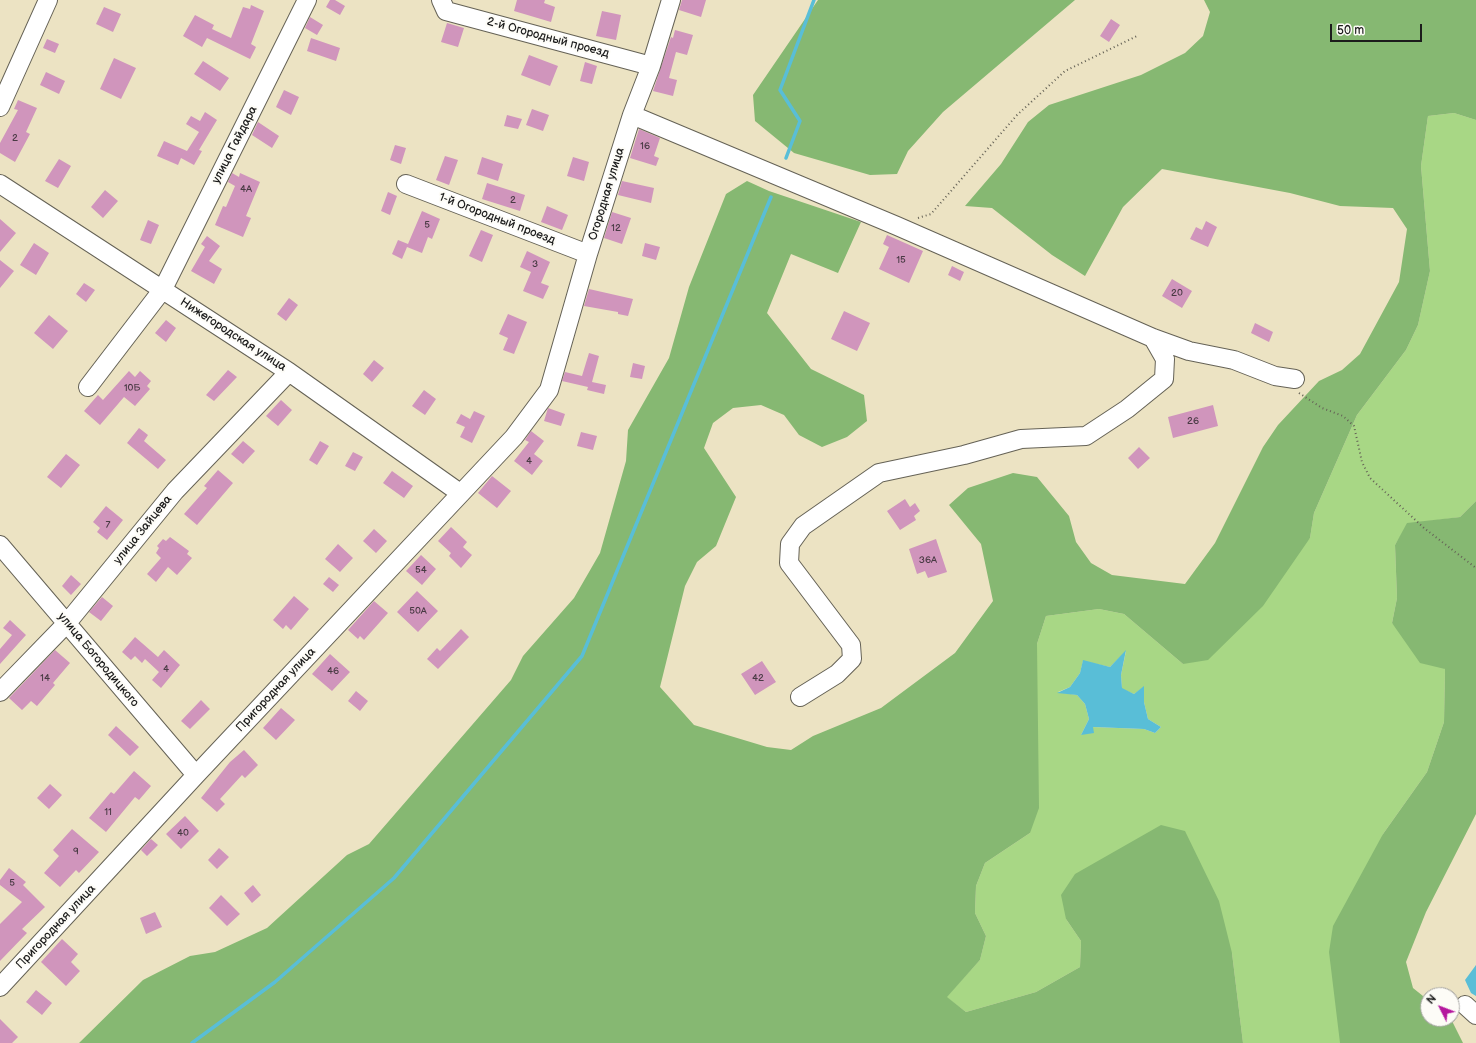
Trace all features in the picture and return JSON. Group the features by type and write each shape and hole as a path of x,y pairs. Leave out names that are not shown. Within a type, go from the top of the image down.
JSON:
{"street":[{"path":"0,107 48,0"},
{"name":"улица Гайдара","path":"88,387 163,289 307,0"},
{"name":"Огородная улица","path":"549,390 588,254 632,115 651,66 671,0"},
{"name":"2-й Огородный проезд","path":"443,6 651,66"},
{"path":"632,115 897,226 1153,338 1189,351 1234,360 1295,384"},
{"name":"Нижегородская улица","path":"0,184 289,372 460,493"},
{"name":"1-й Огородный проезд","path":"406,184 588,254"},
{"path":"800,697 837,674 852,660 851,645 789,563 790,544 803,526 879,473 964,455 1021,439 1086,436 1127,409 1164,379 1165,359 1153,338"},
{"name":"улица Зайцева","path":"0,692 67,623 175,491 289,372"},
{"name":"Пригородная улица","path":"0,987 196,775 514,437 549,390"},
{"name":"улица Богородицкого","path":"0,545 196,775"}],"path":[{"path":"897,226 930,214 1017,115 1065,71 1137,36"},
{"path":"1295,384 1322,408 1343,416 1354,426 1362,462 1370,478 1424,528 1476,568"}],"green space":[{"path":"818,0 1075,0 943,112 908,151 897,174 870,175 794,153 755,121 753,95"},
{"path":"1204,0 1476,0 1476,120 1454,113 1428,116 1421,166 1430,271 1418,325 1406,350 1357,415 1314,513 1310,538 1263,606 1208,660 1183,664 1124,614 1099,609 1046,616 1037,644 1039,808 1030,833 985,863 976,886 975,913 986,936 980,960 947,997 966,1012 1036,992 1080,967 1081,941 1066,919 1061,895 1075,874 1161,825 1185,831 1219,901 1232,953 1243,1043 79,1043 143,980 190,956 215,952 267,928 347,855 369,844 511,680 523,656 574,598 600,553 626,461 628,430 669,358 689,287 726,194 747,181 769,191 861,222 838,273 791,254 767,313 811,369 864,395 867,421 847,437 822,447 799,435 784,415 761,405 733,408 713,423 704,448 736,497 716,546 697,562 685,586 660,687 694,725 767,747 791,750 813,736 881,708 955,653 993,601 981,544 949,505 968,488 1013,473 1037,477 1069,516 1076,542 1091,563 1112,575 1185,584 1215,543 1263,447 1278,425 1319,381 1342,370 1360,354 1399,282 1407,229 1393,208 1340,206 1290,193 1162,169 1123,207 1085,276 1052,255 992,208 965,206 1001,164 1028,122 1049,105 1141,75 1185,53 1203,36 1210,12"},
{"path":"1454,113 1476,120 1476,501 1460,517 1408,524 1395,545 1397,598 1392,623 1445,669 1444,722 1427,772 1383,834 1340,1036 1340,1043 1243,1043 1232,953 1066,919 1081,941 1080,967 1036,992 966,1012 946,997 980,960 986,936 975,913 976,886 985,863 1030,833 1037,644 1046,616 1099,609 1124,614 1183,664 1310,538 1314,513 1357,415 1406,350 1418,325 1430,271 1421,166 1428,116","holes":["1126,651 1121,675 1122,689 1134,694 1144,687 1144,702 1148,719 1161,727 1155,733 1144,729 1092,727 1081,735 1089,719 1085,704 1077,695 1058,692 1070,687 1080,673 1083,661 1110,667"]},
{"path":"1476,501 1476,814 1426,912 1406,962 1413,988 1420,994 1420,1027 1455,1027 1463,1043 1340,1043 1329,952 1333,926 1383,834 1427,772 1444,722 1445,669 1420,663 1392,623 1397,598 1395,545 1407,523 1460,517"}],"water":[{"path":"1126,650 1121,675 1122,688 1134,694 1144,686 1144,702 1148,719 1161,727 1155,733 1144,729 1093,727 1094,733 1081,735 1089,719 1085,704 1077,695 1057,693 1070,687 1080,673 1083,660 1110,667"},
{"path":"1476,965 1476,996 1471,993 1465,980"}],"building":[{"path":"330,0 335,0 345,6 340,15 326,7"},
{"path":"517,0 545,0 544,3 555,7 551,22 514,11"},
{"path":"682,0 706,0 701,17 679,10"},
{"path":"251,5 264,11 251,44 256,47 250,59 207,38 202,47 183,36 195,15 214,25 212,29 231,38 243,7 250,9"},
{"path":"104,7 121,14 113,32 96,24"},
{"path":"602,11 621,15 616,40 596,36"},
{"path":"310,17 323,25 317,35 305,28"},
{"path":"1111,19 1120,25 1109,42 1100,36"},
{"path":"447,23 464,28 458,47 441,42"},
{"path":"675,30 693,35 687,55 676,52 669,78 677,80 673,96 653,91 671,37 673,38"},
{"path":"311,38 340,48 336,61 307,51"},
{"path":"47,39 59,44 55,53 43,48"},
{"path":"529,55 558,66 550,86 521,75"},
{"path":"114,58 136,68 121,99 100,89"},
{"path":"203,61 229,78 220,91 194,74"},
{"path":"585,62 597,66 592,84 580,81"},
{"path":"46,72 65,81 59,94 40,85"},
{"path":"284,90 299,97 291,115 276,107"},
{"path":"18,100 37,108 26,132 30,134 15,162 0,153 0,143 18,110 14,109"},
{"path":"532,109 549,115 543,131 526,125"},
{"path":"205,112 217,120 199,150 202,151 194,165 181,158 178,165 157,156 164,141 187,151 199,132 186,124 191,116 200,121"},
{"path":"507,115 522,119 518,129 504,126"},
{"path":"258,122 279,136 272,148 252,135"},
{"path":"639,129 660,138 654,156 659,158 656,166 630,158"},
{"path":"395,145 406,148 401,164 390,160"},
{"path":"445,156 458,160 449,185 436,180"},
{"path":"482,157 503,164 498,181 477,174"},
{"path":"573,157 589,162 584,181 567,176"},
{"path":"59,159 71,166 58,188 45,181"},
{"path":"232,173 239,177 240,173 260,182 246,216 251,218 243,237 215,225 223,206 226,207 235,186 228,182"},
{"path":"622,181 654,188 651,203 618,195"},
{"path":"487,183 525,195 520,211 482,199"},
{"path":"105,190 118,201 103,218 91,207"},
{"path":"388,192 397,196 390,215 381,211"},
{"path":"547,206 568,215 562,230 541,222"},
{"path":"422,211 440,219 432,239 428,237 422,253 407,247 402,259 392,254 398,240 408,244"},
{"path":"612,212 631,218 622,244 604,238"},
{"path":"0,219 16,233 0,252"},
{"path":"148,220 159,225 151,244 140,240"},
{"path":"1206,221 1217,227 1208,247 1190,239 1196,227 1202,230"},
{"path":"481,230 493,235 482,262 469,256"},
{"path":"887,235 923,251 909,283 879,269 889,247 883,244"},
{"path":"207,236 220,246 209,261 222,269 214,284 191,271 205,247 201,244"},
{"path":"34,243 49,253 36,275 20,265"},
{"path":"645,243 660,247 656,260 642,256"},
{"path":"527,251 550,262 541,283 549,286 543,299 523,291 531,272 520,267"},
{"path":"0,260 14,271 0,288"},
{"path":"952,266 964,272 960,281 948,275"},
{"path":"1172,279 1192,291 1182,308 1162,296"},
{"path":"84,283 95,290 86,302 76,294"},
{"path":"589,289 633,299 628,316 618,314 618,312 584,306"},
{"path":"289,298 298,305 286,321 277,314"},
{"path":"844,311 870,323 857,351 831,339"},
{"path":"508,314 527,322 514,354 503,350 508,338 499,334"},
{"path":"49,315 68,331 53,349 34,333"},
{"path":"166,320 176,328 166,342 155,333"},
{"path":"1255,323 1273,332 1269,342 1251,333"},
{"path":"589,353 599,356 592,382 606,385 604,394 587,390 588,387 562,381 565,372 582,376"},
{"path":"374,360 384,368 372,382 363,374"},
{"path":"633,363 645,366 642,379 630,377"},
{"path":"228,370 237,377 214,401 206,395"},
{"path":"129,371 135,377 140,371 151,381 147,386 150,389 135,406 124,397 100,425 84,411 98,395 103,400"},
{"path":"424,390 436,399 425,415 412,406"},
{"path":"281,400 292,410 278,426 266,416"},
{"path":"1213,405 1218,426 1173,438 1168,417"},
{"path":"548,408 565,414 561,426 544,421"},
{"path":"474,411 485,416 472,443 460,437 465,427 456,423 461,414 470,419"},
{"path":"139,428 148,435 144,441 166,460 158,469 127,443"},
{"path":"531,431 544,441 534,454 543,461 532,475 514,461 529,442 525,440"},
{"path":"581,432 597,436 593,450 577,446"},
{"path":"243,441 255,451 243,464 231,454"},
{"path":"320,441 329,446 317,465 309,460"},
{"path":"1139,447 1150,458 1138,469 1128,458"},
{"path":"353,452 363,457 355,471 345,466"},
{"path":"66,454 80,465 61,488 47,477"},
{"path":"218,470 233,483 197,525 184,514 207,488 204,486"},
{"path":"392,471 413,486 404,498 383,483"},
{"path":"492,476 511,491 497,508 478,493"},
{"path":"905,499 910,507 915,503 920,511 914,516 916,520 900,530 887,511"},
{"path":"106,506 123,520 107,540 97,532 100,528 93,522"},
{"path":"451,527 467,542 463,547 472,555 461,568 449,556 451,553 438,541"},
{"path":"374,529 387,541 376,553 363,541"},
{"path":"170,537 189,551 187,554 192,558 177,575 168,567 156,582 147,574 161,558 156,553 159,548 157,546 163,539 166,541"},
{"path":"936,539 947,572 928,578 925,571 917,574 909,549"},
{"path":"338,544 353,558 340,572 325,559"},
{"path":"421,555 436,569 422,585 406,571"},
{"path":"71,575 81,584 71,595 62,586"},
{"path":"329,577 339,585 333,592 323,584"},
{"path":"417,591 438,611 418,632 397,612"},
{"path":"294,596 309,609 291,630 286,625 283,629 273,620"},
{"path":"102,597 113,606 101,621 89,612"},
{"path":"374,601 388,613 364,640 360,636 358,639 348,630"},
{"path":"10,620 26,635 0,664 0,649 12,635 3,628"},
{"path":"461,629 469,637 438,669 427,659 437,648 440,651"},
{"path":"135,637 158,657 164,650 180,665 161,688 152,680 159,672 145,659 142,663 135,656 131,660 122,652"},
{"path":"55,650 70,663 53,683 55,685 37,706 31,701 22,710 9,698"},
{"path":"330,654 350,672 332,691 312,674"},
{"path":"762,661 776,682 755,695 741,674"},
{"path":"356,691 368,701 360,711 348,701"},
{"path":"201,700 210,709 190,729 181,721"},
{"path":"281,708 295,720 276,740 263,728"},
{"path":"116,726 139,747 130,756 108,735"},
{"path":"244,750 258,765 245,778 242,775 220,799 225,804 217,812 201,798 230,762"},
{"path":"134,771 151,786 139,800 135,797 106,832 89,818 111,792 114,794"},
{"path":"50,784 62,795 49,809 37,798"},
{"path":"185,816 199,831 181,849 166,834"},
{"path":"72,829 99,852 79,873 76,870 60,887 44,873 59,856 53,850"},
{"path":"151,839 158,845 147,856 141,850"},
{"path":"219,848 229,857 217,869 208,860"},
{"path":"9,868 26,882 23,885 45,907 22,929 27,933 0,961 0,924 22,902 0,885 0,880"},
{"path":"253,885 261,895 252,903 244,893"},
{"path":"221,895 240,914 227,926 209,908"},
{"path":"155,912 162,927 146,934 140,918"},
{"path":"62,939 78,954 71,962 80,971 66,986 41,962"},
{"path":"36,990 52,1003 42,1015 26,1002"},
{"path":"0,1019 18,1037 12,1043 0,1043"}],"waterway":[{"path":"786,158 800,121 780,90 814,0"},
{"path":"192,1043 275,982 394,878 582,656 771,197"}]}
